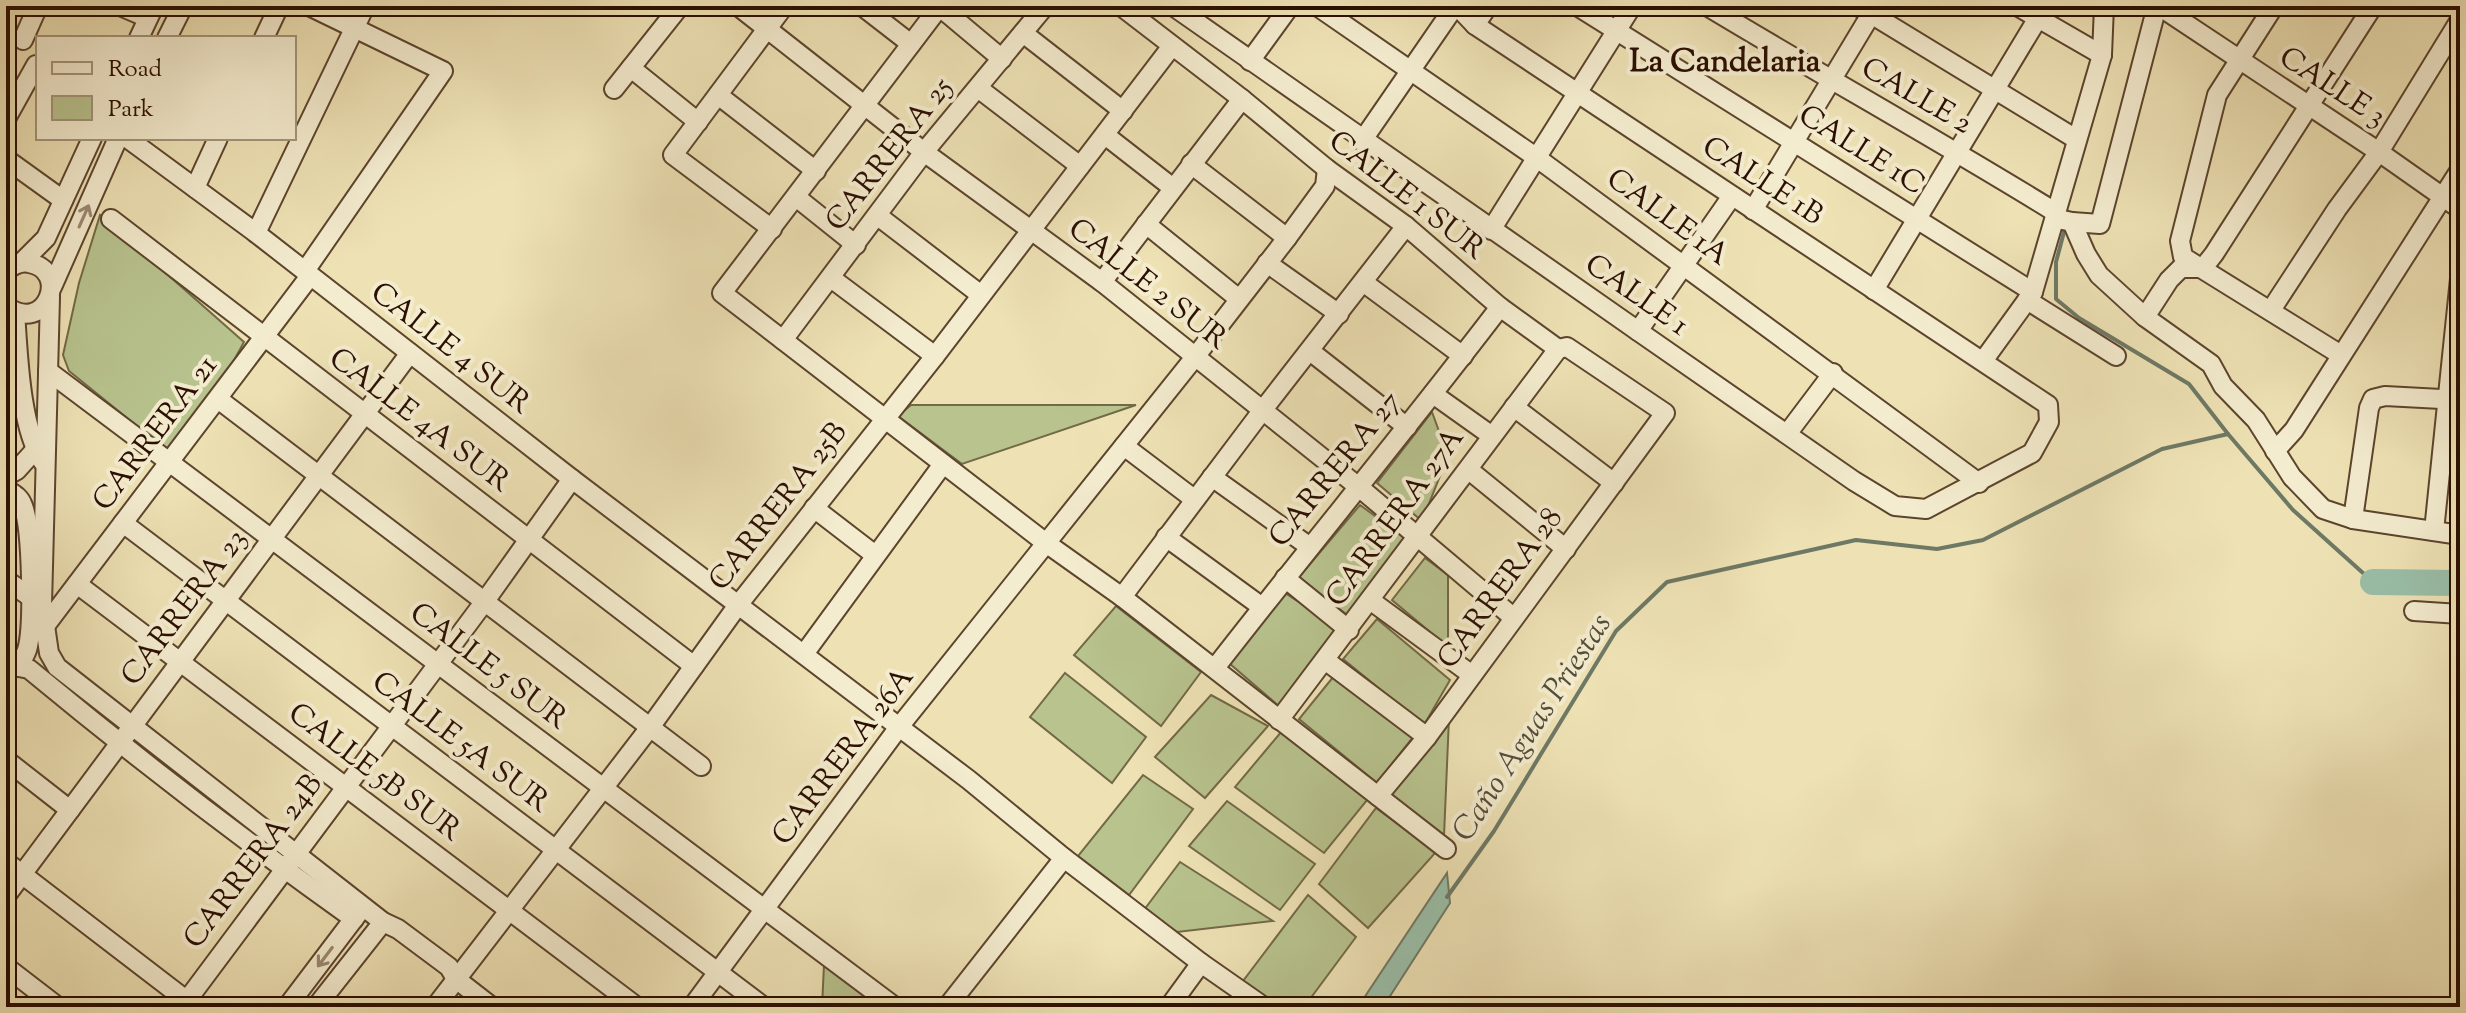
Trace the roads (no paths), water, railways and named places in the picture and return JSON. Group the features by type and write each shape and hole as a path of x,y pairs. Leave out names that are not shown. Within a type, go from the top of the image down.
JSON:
{"street":[{"path":"23,40 38,6"},
{"path":"120,6 151,12 140,36"},
{"path":"168,36 183,6"},
{"path":"265,36 279,6"},
{"path":"309,6 356,27"},
{"path":"256,233 365,6"},
{"path":"614,89 680,6"},
{"name":"CALLE 2 SUR","path":"738,6 924,152 1102,282 1360,488 1514,618"},
{"path":"772,229 673,155 784,6"},
{"path":"862,6 911,44"},
{"path":"1002,59 940,6 722,293 1046,543 1215,668 1446,849"},
{"name":"CARRERA 25","path":"783,340 924,152 1045,6"},
{"name":"CALLE 1 SUR","path":"1121,6 1327,169 1406,226 1500,307 1558,349 1567,347 1665,413"},
{"name":"CALLE 1","path":"1173,6 1362,141 1895,506 1926,509 2032,453 2049,422 2048,405 2041,399"},
{"path":"1250,61 1290,6"},
{"name":"CALLE 1A","path":"1317,6 1537,158 1979,483"},
{"path":"1362,141 1456,6"},
{"name":"CALLE 1B","path":"1456,6 1475,25 1577,94 2041,399"},
{"path":"1475,25 1488,6"},
{"name":"CALLE 1C","path":"1577,6 1916,219 2116,356"},
{"path":"1491,230 1632,6"},
{"name":"CALLE 2","path":"1707,6 1957,152 2055,212 2058,219 2072,222"},
{"path":"2017,6 2102,55"},
{"path":"1983,361 2030,296 2102,55 2104,6"},
{"path":"2274,6 2217,95 2180,241 2183,257 2341,355"},
{"path":"2203,268 2373,6"},
{"path":"2167,8 2100,224 2072,222 2086,254 2099,275 2145,317 2211,364 2223,386 2256,420 2292,477 2323,509 2353,519 2460,535"},
{"name":"CALLE 3","path":"2167,8 2460,209"},
{"path":"1753,210 1832,81 1869,9 2076,139"},
{"path":"1874,290 2038,18"},
{"path":"2271,310 2337,209 2379,152 2460,20"},
{"name":"CARRERA 21","path":"45,626 264,337 443,71 356,27"},
{"path":"1023,33 1123,111"},
{"name":"CARRERA 25B","path":"435,1007 651,726 738,605 935,356 1172,46"},
{"path":"6,119 36,65"},
{"path":"631,68 698,122"},
{"path":"978,88 1080,166"},
{"path":"718,95 816,171"},
{"path":"1102,282 1242,99"},
{"path":"1105,135 1173,188"},
{"path":"11,265 46,238 91,140"},
{"path":"40,457 28,430 11,323 42,308 117,140"},
{"name":"CALLE 4 SUR","path":"130,140 256,233 572,479 984,791 1064,858 1201,963 1264,1007"},
{"path":"195,188 217,140"},
{"path":"6,159 63,200"},
{"path":"1191,164 1287,238"},
{"name":"CARRERA 26A","path":"692,1007 899,727 1287,238 1325,186 1327,169"},
{"path":"2275,451 2294,430 2460,170"},
{"path":"1638,331 1732,196"},
{"path":"796,197 856,245"},
{"path":"878,216 981,295"},
{"name":"CALLE 4A SUR","path":"111,219 694,666"},
{"path":"1146,224 1239,299"},
{"path":"1122,597 1406,226"},
{"path":"11,265 34,263 44,270 51,292 40,457 42,605 49,653 57,667 132,726 289,861"},
{"path":"1267,263 1339,314"},
{"path":"2145,317 2169,280 2181,268 2203,268"},
{"path":"831,278 935,356"},
{"path":"2434,531 2453,400 2460,279"},
{"path":"1363,282 1463,356"},
{"name":"CARRERA 27","path":"1215,668 1500,307"},
{"name":"CARRERA 27A","path":"1279,720 1558,349"},
{"path":"1310,351 1407,427"},
{"name":"CARRERA 23","path":"6,896 410,353"},
{"name":"CALLE 5 SUR","path":"48,371 895,1007"},
{"path":"1787,434 1833,373"},
{"path":"1433,394 1492,436"},
{"path":"2353,519 2369,408 2373,399 2385,396 2453,400"},
{"path":"218,399 701,766"},
{"path":"1514,407 1614,483"},
{"name":"CARRERA 28","path":"1378,796 1427,737 1665,413"},
{"path":"1124,446 1194,499"},
{"path":"6,476 40,457"},
{"path":"804,654 943,464"},
{"path":"1469,470 1566,549"},
{"path":"1212,477 1310,547"},
{"name":"CARRERA 24B","path":"188,1005 289,861 485,601 572,479"},
{"path":"6,489 18,497 24,509 29,550 27,649 12,671"},
{"path":"814,508 875,555"},
{"name":"CALLE 5A SUR","path":"123,523 764,1007"},
{"path":"1166,537 1262,607"},
{"path":"1285,578 1349,630"},
{"path":"6,580 29,596"},
{"name":"CALLE 5B SUR","path":"77,584 637,1007"},
{"path":"1370,600 1472,675"},
{"path":"2414,611 2460,614"},
{"path":"1325,660 1427,737"},
{"path":"12,671 29,669 118,743 359,913 398,929 449,967 456,979 492,1007"},
{"path":"6,760 70,810"},
{"path":"947,1007 1064,858"},
{"path":"6,862 188,1005"},
{"path":"287,1007 359,913"},
{"path":"316,1007 383,922"},
{"path":"1169,1007 1201,963"},
{"path":"6,967 58,1007"}],"waterway":[{"path":"2064,232 2056,262 2056,299 2079,318 2189,384 2228,434"},
{"name":"Caño Aguas Priestas","path":"1447,897 1494,831 1616,631 1667,582 1856,540 1937,549 1983,540 2162,449 2228,434 2293,510 2373,582"},
{"path":"2373,582 2460,583"},
{"path":"6,1002 11,1007"}],"district":[{"name":"La Candelaria","path":"1725,63"}]}
